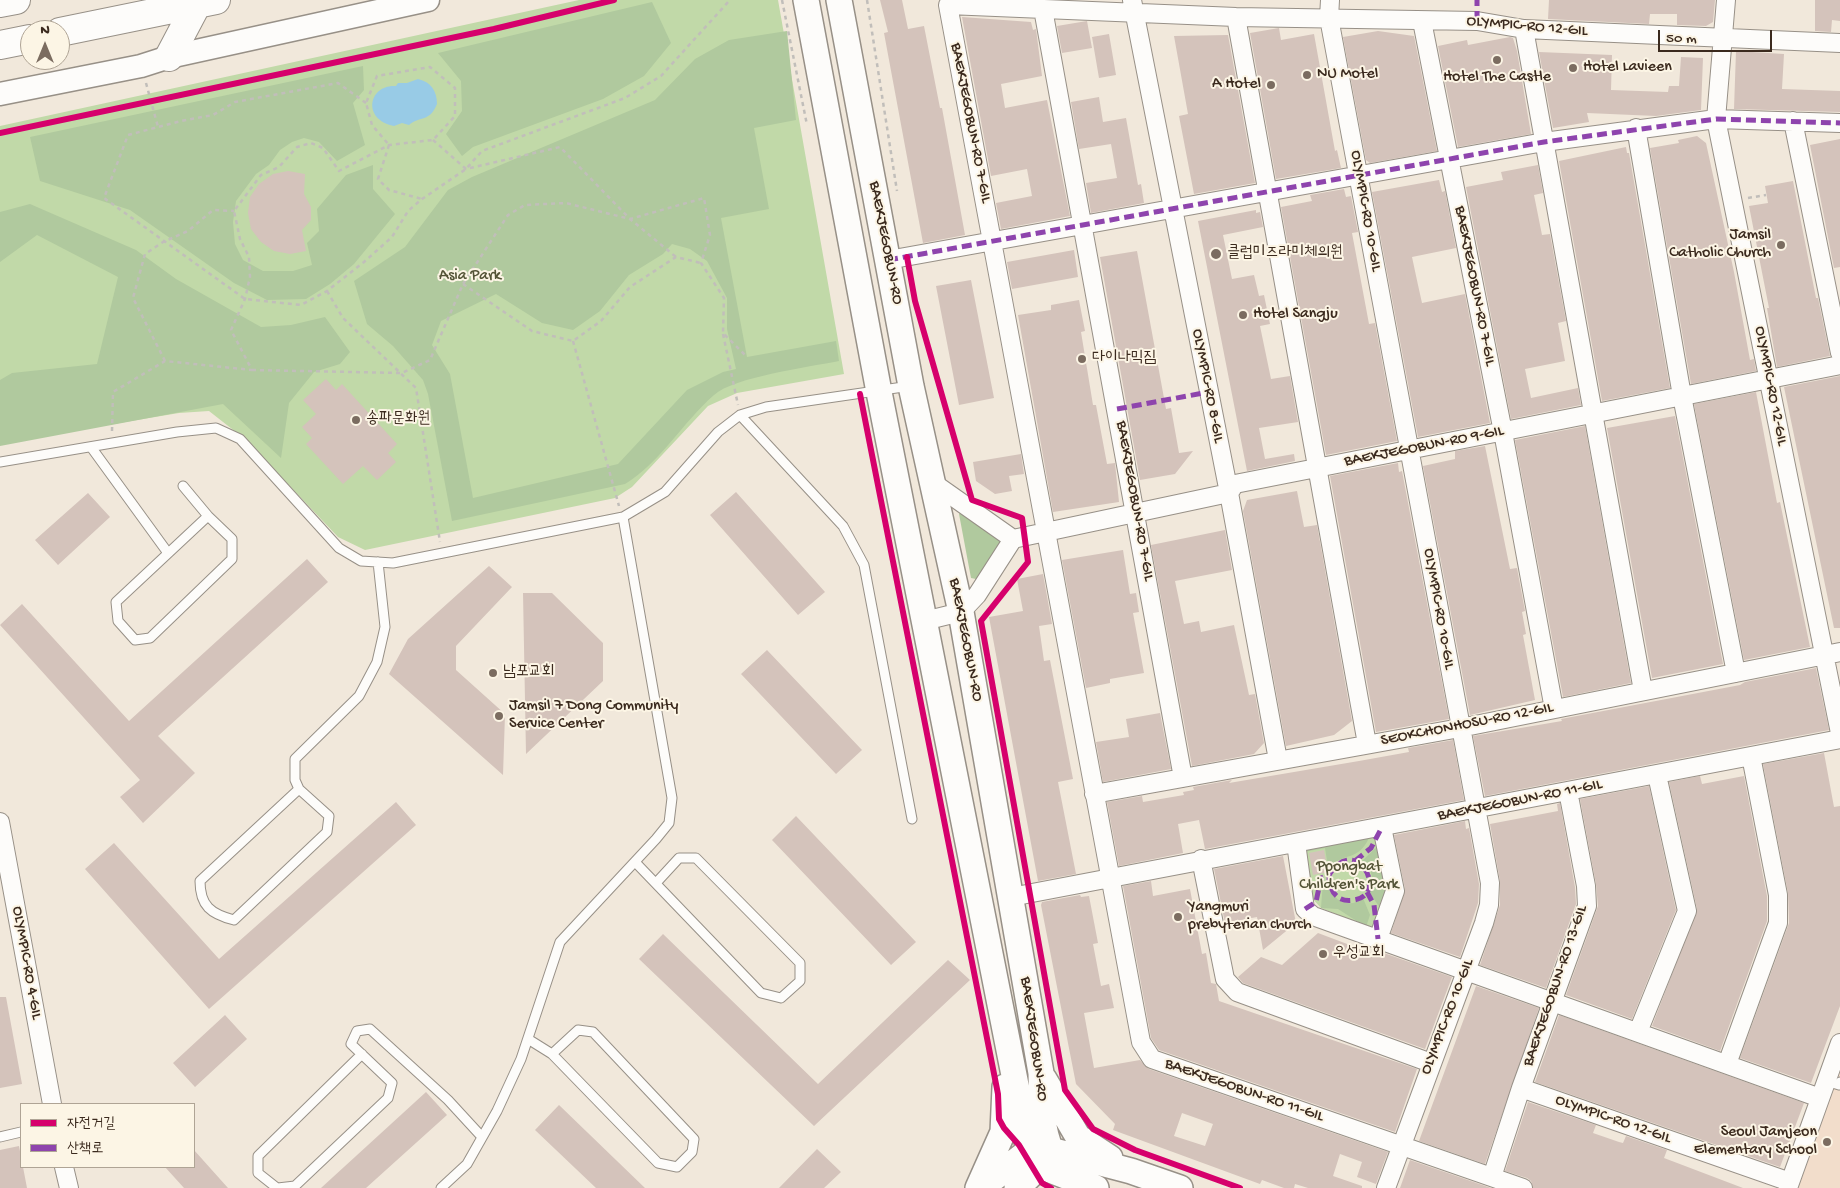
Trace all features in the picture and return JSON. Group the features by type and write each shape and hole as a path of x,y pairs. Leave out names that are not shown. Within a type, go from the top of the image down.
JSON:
{"main road":[{"path":"0,3 16,0"},
{"name":"BAEKJEGOBUN-RO","path":"806,0 879,392 1006,1039 1042,1152"},
{"name":"BAEKJEGOBUN-RO","path":"839,0 911,386 961,612 1041,1073 1044,1130 1042,1152"},
{"path":"169,56 207,2"},
{"path":"70,30 207,2"},
{"path":"0,45 20,41"},
{"path":"979,1188 1003,1132 1006,1039"},
{"path":"1041,1073 1078,1137 1131,1171"},
{"path":"979,1188 1042,1152 1131,1171 1180,1188"},
{"path":"1018,1188 1042,1152"},
{"path":"1042,1152 1096,1188"}],"street":[{"path":"0,94 140,66 169,56 428,0"},
{"name":"OLYMPIC-RO 10-GIL","path":"1330,0 1329,18 1490,883 1489,905 1386,1188"},
{"name":"OLYMPIC-RO 12-GIL","path":"1726,0 1716,119 1768,379 1832,654 1840,733"},
{"name":"BAEKJEGOBUN-RO 7-GIL","path":"1094,794 948,5 1043,9 1083,225 1100,287 1116,376 1136,514 1183,778"},
{"path":"1043,9 1133,6 1236,17 1329,18"},
{"name":"OLYMPIC-RO 8-GIL","path":"1133,6 1229,493 1278,760"},
{"path":"1236,17 1367,744"},
{"name":"OLYMPIC-RO 12-GIL","path":"1329,18 1477,21 1524,29 1840,43"},
{"name":"BAEKJEGOBUN-RO 7-GIL","path":"1422,21 1554,709"},
{"path":"1524,29 1643,692"},
{"path":"888,260 1448,158 1636,128 1716,119 1840,123"},
{"path":"1793,121 1840,353"},
{"path":"1636,128 1682,396 1736,673"},
{"name":"BAEKJEGOBUN-RO 9-GIL","path":"1013,539 1229,493 1235,484 1840,365"},
{"path":"924,620 961,612 977,595 1013,539 932,482"},
{"name":"SEOKCHONHOSU-RO 12-GIL","path":"1094,794 1460,728 1832,654"},
{"name":"BAEKJEGOBUN-RO 11-GIL","path":"1011,897 1201,859 1382,827 1840,739"},
{"path":"1727,1064 1778,923 1779,914 1778,895 1751,756"},
{"path":"1638,1032 1687,911 1657,775"},
{"name":"BAEKJEGOBUN-RO 13-GIL","path":"1492,1177 1521,1088 1587,906 1586,886 1568,791"},
{"name":"BAEKJEGOBUN-RO 11-GIL","path":"1094,794 1141,1042 1152,1059 1400,1146"},
{"name":"OLYMPIC-RO 4-GIL","path":"0,822 52,1103"},
{"path":"1378,939 1395,891 1382,827"},
{"path":"1296,843 1305,909 1313,916 1820,1098"},
{"path":"1201,859 1225,979 1236,992 1430,1063"},
{"name":"OLYMPIC-RO 12-GIL","path":"1521,1088 1789,1185 1820,1098 1833,1082 1840,1043"},
{"path":"1400,1146 1523,1188"},
{"path":"64,1168 69,1188"}],"lane":[{"path":"0,462 112,445 177,432 216,428 240,439 339,548 361,561 393,563 623,517 665,492 718,432 740,415 766,407 911,386"},
{"path":"740,415 842,526 864,565 912,819"},
{"path":"91,447 168,553"},
{"path":"182,486 208,516 232,539 232,559 150,638 135,640 118,621 116,602 208,516"},
{"path":"441,1188 467,1164 501,1102 528,1039 560,942 636,863 669,823 672,798 623,517"},
{"path":"299,789 200,881 200,896 215,915 234,920 327,832 329,816 299,789 295,780 295,759 360,696 377,662 385,627 378,562"},
{"path":"636,863 761,993 781,998 800,981 800,963 696,858 679,858 656,883"},
{"path":"362,1054 258,1156 258,1173 278,1188 295,1186 388,1098 392,1083 362,1054 351,1044 357,1031 370,1029 448,1100 482,1137"},
{"path":"528,1039 552,1054 658,1163 677,1167 692,1152 694,1139 593,1032 578,1030 552,1054"},
{"path":"0,1137 20,1132"}],"path":[{"path":"366,103 338,83 235,102 213,115 128,135 104,198 245,299 301,305 327,291 392,237 408,211 422,199 466,169 482,151 625,98 661,76 730,0"},
{"path":"866,0 898,200"},
{"path":"140,66 158,127"},
{"path":"252,370 231,330 245,299 250,277 249,257 240,239 234,211 261,175 279,167 297,147 311,143 323,148 339,171 389,145 433,140 455,116 455,88 430,67 377,76 366,103 372,125 389,145"},
{"path":"141,102 160,98"},
{"path":"433,140 466,169"},
{"path":"389,145 378,179 389,190 422,199"},
{"path":"466,169 560,147 630,219 676,257 701,263 724,298 723,333 740,415"},
{"path":"1748,198 1766,195"},
{"path":"112,445 113,392 165,361 252,370 402,373 430,360 463,284 508,215 525,205 566,203 630,219 704,198 710,235 701,263"},
{"path":"165,361 133,298 145,254 163,242 188,231 213,210 234,211"},
{"path":"463,284 532,331 573,341 601,321 630,287 676,257"},
{"path":"327,291 343,318 416,388 442,554"},
{"path":"723,333 747,357"},
{"path":"573,341 623,517"}],"shaded area":[{"name":"Seoul Jamjeon Elementary School","path":"1840,1064 1840,1188 1796,1188"}],"green space":[{"name":"Asia Park","path":"579,0 778,0 844,374 737,393 708,406 632,487 615,498 365,550 338,537 246,440 209,411 179,413 0,443 0,126"},
{"path":"652,2 671,43 644,76 603,99 473,147 462,156 446,134 462,111 461,81 438,53"},
{"path":"787,31 796,120 754,128 769,209 721,218 747,357 836,341 839,361 754,378 724,389 702,406 650,465 625,484 452,521 428,394 423,380 393,346 367,324 354,281 405,247 448,190 472,177 655,100 695,59 729,40","holes":["672,244 690,249 707,261 727,298 727,329 736,369 723,372 687,390 618,464 473,498 450,374 432,345 441,321 496,294 542,323 573,330 600,311 629,275 663,254"]},
{"path":"363,66 364,90 353,103 365,145 337,161 319,142 304,138 292,142 280,150 269,165 256,174 236,201 233,222 235,244 243,260 263,271 293,271 312,265 307,243 319,231 317,209 346,175 373,165 373,189 395,214 354,264 330,284 306,299 267,300 234,283 130,210 40,181 30,137"},
{"path":"30,204 136,250 176,279 261,327 291,325 325,317 350,352 340,364 314,372 289,403 281,458 223,404 0,446 0,380 12,373 97,364 118,277 37,235 0,262 0,212"},
{"path":"964,510 1007,545 976,579 971,578 959,514"},
{"name":"Ppongbat Children's Park","path":"1379,832 1392,888 1377,931 1321,908 1311,897 1303,845"},
{"path":"1371,833 1367,842 1358,852 1328,867 1325,848 1304,852 1303,845"},
{"path":"1382,842 1392,888 1383,912 1369,892 1372,884 1372,875 1366,864 1362,861"},
{"path":"1328,879 1331,892 1345,903 1357,902 1363,898 1370,915 1366,927 1338,909 1321,908 1323,881"}],"water":[{"path":"418,79 430,85 436,95 437,104 431,114 409,125 402,123 394,126 377,117 372,103 380,90 396,86 398,83 407,83"}],"building":[{"path":"880,0 902,0 908,29 924,26 940,108 942,108 965,235 923,243 884,33 888,32"},
{"path":"1549,0 1715,0 1713,22 1706,26 1677,25 1677,14 1650,14 1649,24 1548,19"},
{"path":"1815,0 1840,0 1840,21 1832,20 1831,32 1815,31"},
{"path":"962,17 1031,22 1033,30 1036,29 1042,76 1001,84 1005,108 1047,100 1070,216 1001,229 996,203 1032,196 1027,169 991,176"},
{"path":"1087,21 1092,48 1062,53 1057,26"},
{"path":"1279,28 1281,40 1314,34 1335,151 1337,150 1341,168 1276,179 1250,33"},
{"path":"1378,31 1414,36 1437,151 1370,163 1366,160 1343,37"},
{"path":"1109,34 1116,75 1099,78 1092,37"},
{"path":"1228,35 1255,183 1194,194 1179,116 1188,114 1174,36"},
{"path":"1513,38 1517,51 1531,134 1458,147 1438,46 1467,40 1468,45"},
{"path":"1736,51 1784,54 1782,89 1840,91 1840,112 1734,109"},
{"path":"1539,52 1612,55 1611,90 1668,92 1669,86 1679,86 1681,57 1703,58 1701,110 1656,116 1587,113 1589,122 1553,128"},
{"path":"1099,97 1103,122 1126,118 1138,185 1141,184 1144,203 1091,213 1086,183 1117,178 1111,144 1079,149 1071,102"},
{"path":"1697,136 1706,143 1734,272 1750,360 1754,359 1756,371 1691,384 1650,148 1679,143 1678,140"},
{"path":"1840,139 1840,267 1834,268 1810,145"},
{"path":"1626,147 1627,153 1629,153 1670,388 1602,401 1559,161"},
{"path":"1538,165 1543,193 1534,195 1542,235 1550,234 1566,321 1558,323 1565,361 1525,369 1531,398 1578,388 1581,405 1511,419 1466,187 1503,180 1501,172"},
{"path":"288,171 305,174 304,194 311,207 311,220 302,230 306,251 290,254 274,251 261,242 251,229 248,213 250,197 259,184 273,174"},
{"path":"1439,180 1442,192 1445,191 1456,248 1412,257 1422,303 1465,294 1490,423 1418,437 1372,192"},
{"path":"1793,181 1816,298 1818,298 1830,356 1777,367 1767,308 1769,308 1749,206 1768,203 1765,186"},
{"path":"1344,189 1346,197 1351,196 1358,232 1352,233 1369,324 1375,323 1397,441 1326,455 1281,207 1312,201 1310,195"},
{"path":"1256,210 1256,213 1260,212 1263,227 1223,235 1232,279 1254,275 1259,296 1264,295 1270,324 1260,326 1271,379 1290,376 1298,422 1259,428 1265,459 1294,454 1295,461 1247,471 1198,221"},
{"path":"1074,250 1078,277 1012,289 1007,262"},
{"path":"1137,251 1166,409 1171,408 1179,453 1193,451 1175,474 1140,480 1100,257"},
{"path":"971,280 994,398 959,405 936,286"},
{"path":"1079,300 1085,331 1081,332 1093,405 1096,405 1107,464 1115,463 1119,502 1053,512 1018,315 1051,310 1051,305"},
{"path":"1840,376 1840,628 1834,628 1784,387"},
{"path":"326,379 336,390 342,384 397,444 388,453 396,462 377,480 363,466 343,484 306,444 312,438 302,427 316,414 303,400"},
{"path":"1756,392 1777,503 1780,502 1810,647 1744,660 1694,404"},
{"path":"1675,416 1723,664 1652,678 1607,428"},
{"path":"1585,426 1631,683 1563,697 1515,440"},
{"path":"1485,446 1510,569 1517,568 1525,611 1522,612 1526,634 1523,635 1535,700 1470,715 1423,466 1455,459 1455,451"},
{"path":"1021,454 1024,474 1009,476 1012,491 995,494 976,481 973,462"},
{"path":"1398,463 1399,472 1402,471 1449,719 1376,732 1330,476"},
{"path":"1297,491 1304,527 1317,525 1352,721 1334,735 1286,746 1243,511 1247,500"},
{"path":"736,492 825,592 798,615 710,515"},
{"path":"88,493 110,517 58,565 35,540"},
{"path":"1225,530 1232,570 1175,581 1184,624 1199,621 1201,632 1234,625 1249,695 1255,694 1264,743 1254,754 1192,766 1151,545"},
{"path":"1123,550 1130,594 1136,593 1139,612 1133,613 1144,673 1110,679 1110,683 1086,688 1062,560"},
{"path":"307,559 328,582 158,736 195,773 143,823 120,797 140,780 0,625 22,604 129,721"},
{"path":"489,566 512,587 456,646 456,670 505,714 503,775 389,674 408,639"},
{"path":"1043,574 1052,624 1039,626 1044,661 1050,660 1073,779 1058,782 1076,874 1038,881 989,617 1023,611 1017,579"},
{"path":"523,593 552,593 603,643 603,681 526,754"},
{"path":"767,650 862,750 836,774 741,674"},
{"path":"1816,668 1829,730 1485,796 1473,736 1562,721 1561,719 1740,685 1745,682"},
{"path":"1160,713 1171,769 1103,782 1096,742 1129,737 1126,719"},
{"path":"1453,740 1464,800 1205,849 1199,820 1178,824 1183,853 1119,866 1107,802 1142,796 1143,802 1184,795 1183,792 1194,790 1193,787 1232,780 1229,783 1409,752 1408,748"},
{"path":"1824,753 1834,807 1840,806 1840,1006 1811,1083 1740,1058 1789,923 1788,893 1763,764"},
{"path":"1700,776 1702,784 1744,776 1767,896 1767,921 1720,1051 1652,1026 1697,909 1669,782"},
{"path":"1649,786 1676,910 1632,1019 1566,995 1598,906 1596,884 1580,799"},
{"path":"396,802 416,825 209,1009 85,869 114,843 219,959"},
{"path":"1560,803 1575,887 1576,904 1546,988 1480,965 1500,905 1500,881 1490,824 1558,811 1557,804"},
{"path":"796,816 916,942 891,965 772,840"},
{"path":"1465,821 1466,829 1469,828 1479,884 1478,903 1460,957 1391,933 1405,889 1394,835"},
{"path":"1324,850 1328,872 1313,875 1309,853"},
{"path":"1283,856 1296,923 1263,950 1257,917 1225,923 1214,869"},
{"path":"1151,881 1153,896 1190,889 1202,954 1206,953 1211,983 1216,984 1219,1001 1417,1069 1395,1132 1159,1050 1151,1038 1123,886"},
{"path":"1080,895 1081,897 1089,896 1098,943 1093,944 1101,986 1109,984 1114,1008 1084,1013 1094,1068 1140,1060 1149,1069 1388,1152 1376,1184 1357,1177 1362,1162 1340,1154 1333,1176 1362,1186 1362,1188 1308,1188 1295,1184 1294,1188 1284,1188 1262,1180 1260,1184 1113,1130 1115,1124 1076,1084 1041,905 1042,902","holes":["1182,1113 1213,1124 1205,1146 1174,1136"]},
{"path":"1318,933 1379,956 1381,952 1452,977 1425,1049 1243,983 1238,977 1261,957 1282,965"},
{"path":"663,934 818,1084 948,960 970,980 814,1126 639,959"},
{"path":"1476,986 1539,1008 1485,1164 1419,1141"},
{"path":"0,997 6,997 22,1084 0,1088"},
{"path":"225,1015 247,1039 195,1087 173,1063"},
{"path":"1559,1015 1804,1103 1780,1167 1535,1082"},
{"path":"426,1092 447,1115 366,1188 321,1188"},
{"path":"1528,1102 1596,1125 1593,1133 1619,1142 1623,1143 1626,1136 1667,1150 1664,1158 1743,1188 1533,1188 1531,1181 1527,1178 1505,1171"},
{"path":"559,1105 645,1188 596,1188 535,1130"},
{"path":"19,1146 20,1168 23,1168 27,1188 0,1188 0,1150"},
{"path":"817,1149 841,1172 824,1188 779,1188"},
{"path":"195,1151 228,1188 184,1188 166,1168 195,1168"},
{"path":"1410,1160 1491,1188 1400,1188"}],"marked path":[{"path":"1477,0 1477,21"},
{"path":"888,260 1544,142 1716,119 1840,123"},
{"path":"1117,409 1209,392"},
{"path":"1355,861 1371,848 1382,827"},
{"path":"1305,909 1316,902 1321,878 1329,875 1339,864 1349,860 1358,863 1365,870 1369,879 1369,888 1364,896 1354,900 1343,900 1332,891 1329,875"},
{"path":"1367,892 1374,905 1378,939"}],"cycle path":[{"path":"0,133 494,29 614,0"},
{"path":"907,257 915,301 972,500 1022,518 1028,562 981,621 1065,1090 1093,1129 1135,1150 1240,1188"},
{"path":"860,394 998,1094 999,1119 1004,1128 1019,1145 1042,1183 1051,1188"}],"place":[{"name":"Hotel The Castle","path":"1497,60"},
{"name":"Hotel Lavieen","path":"1573,68"},
{"name":"NU Motel","path":"1307,75"},
{"name":"A Hotel","path":"1271,85"},
{"name":"Jamsil Catholic Church","path":"1781,245"},
{"name":"클럽미즈라미체의원","path":"1216,254"},
{"name":"Hotel Sangju","path":"1243,315"},
{"name":"다이나믹짐","path":"1082,359"},
{"name":"송파문화원","path":"356,420"},
{"name":"남포교회","path":"493,673"},
{"name":"Jamsil 7 Dong Community Service Center","path":"499,716"},
{"name":"Yangmuri prebyterian church","path":"1178,917"},
{"name":"우성교회","path":"1323,954"},
{"name":"Seoul Jamjeon Elementary School","path":"1827,1142"}]}
